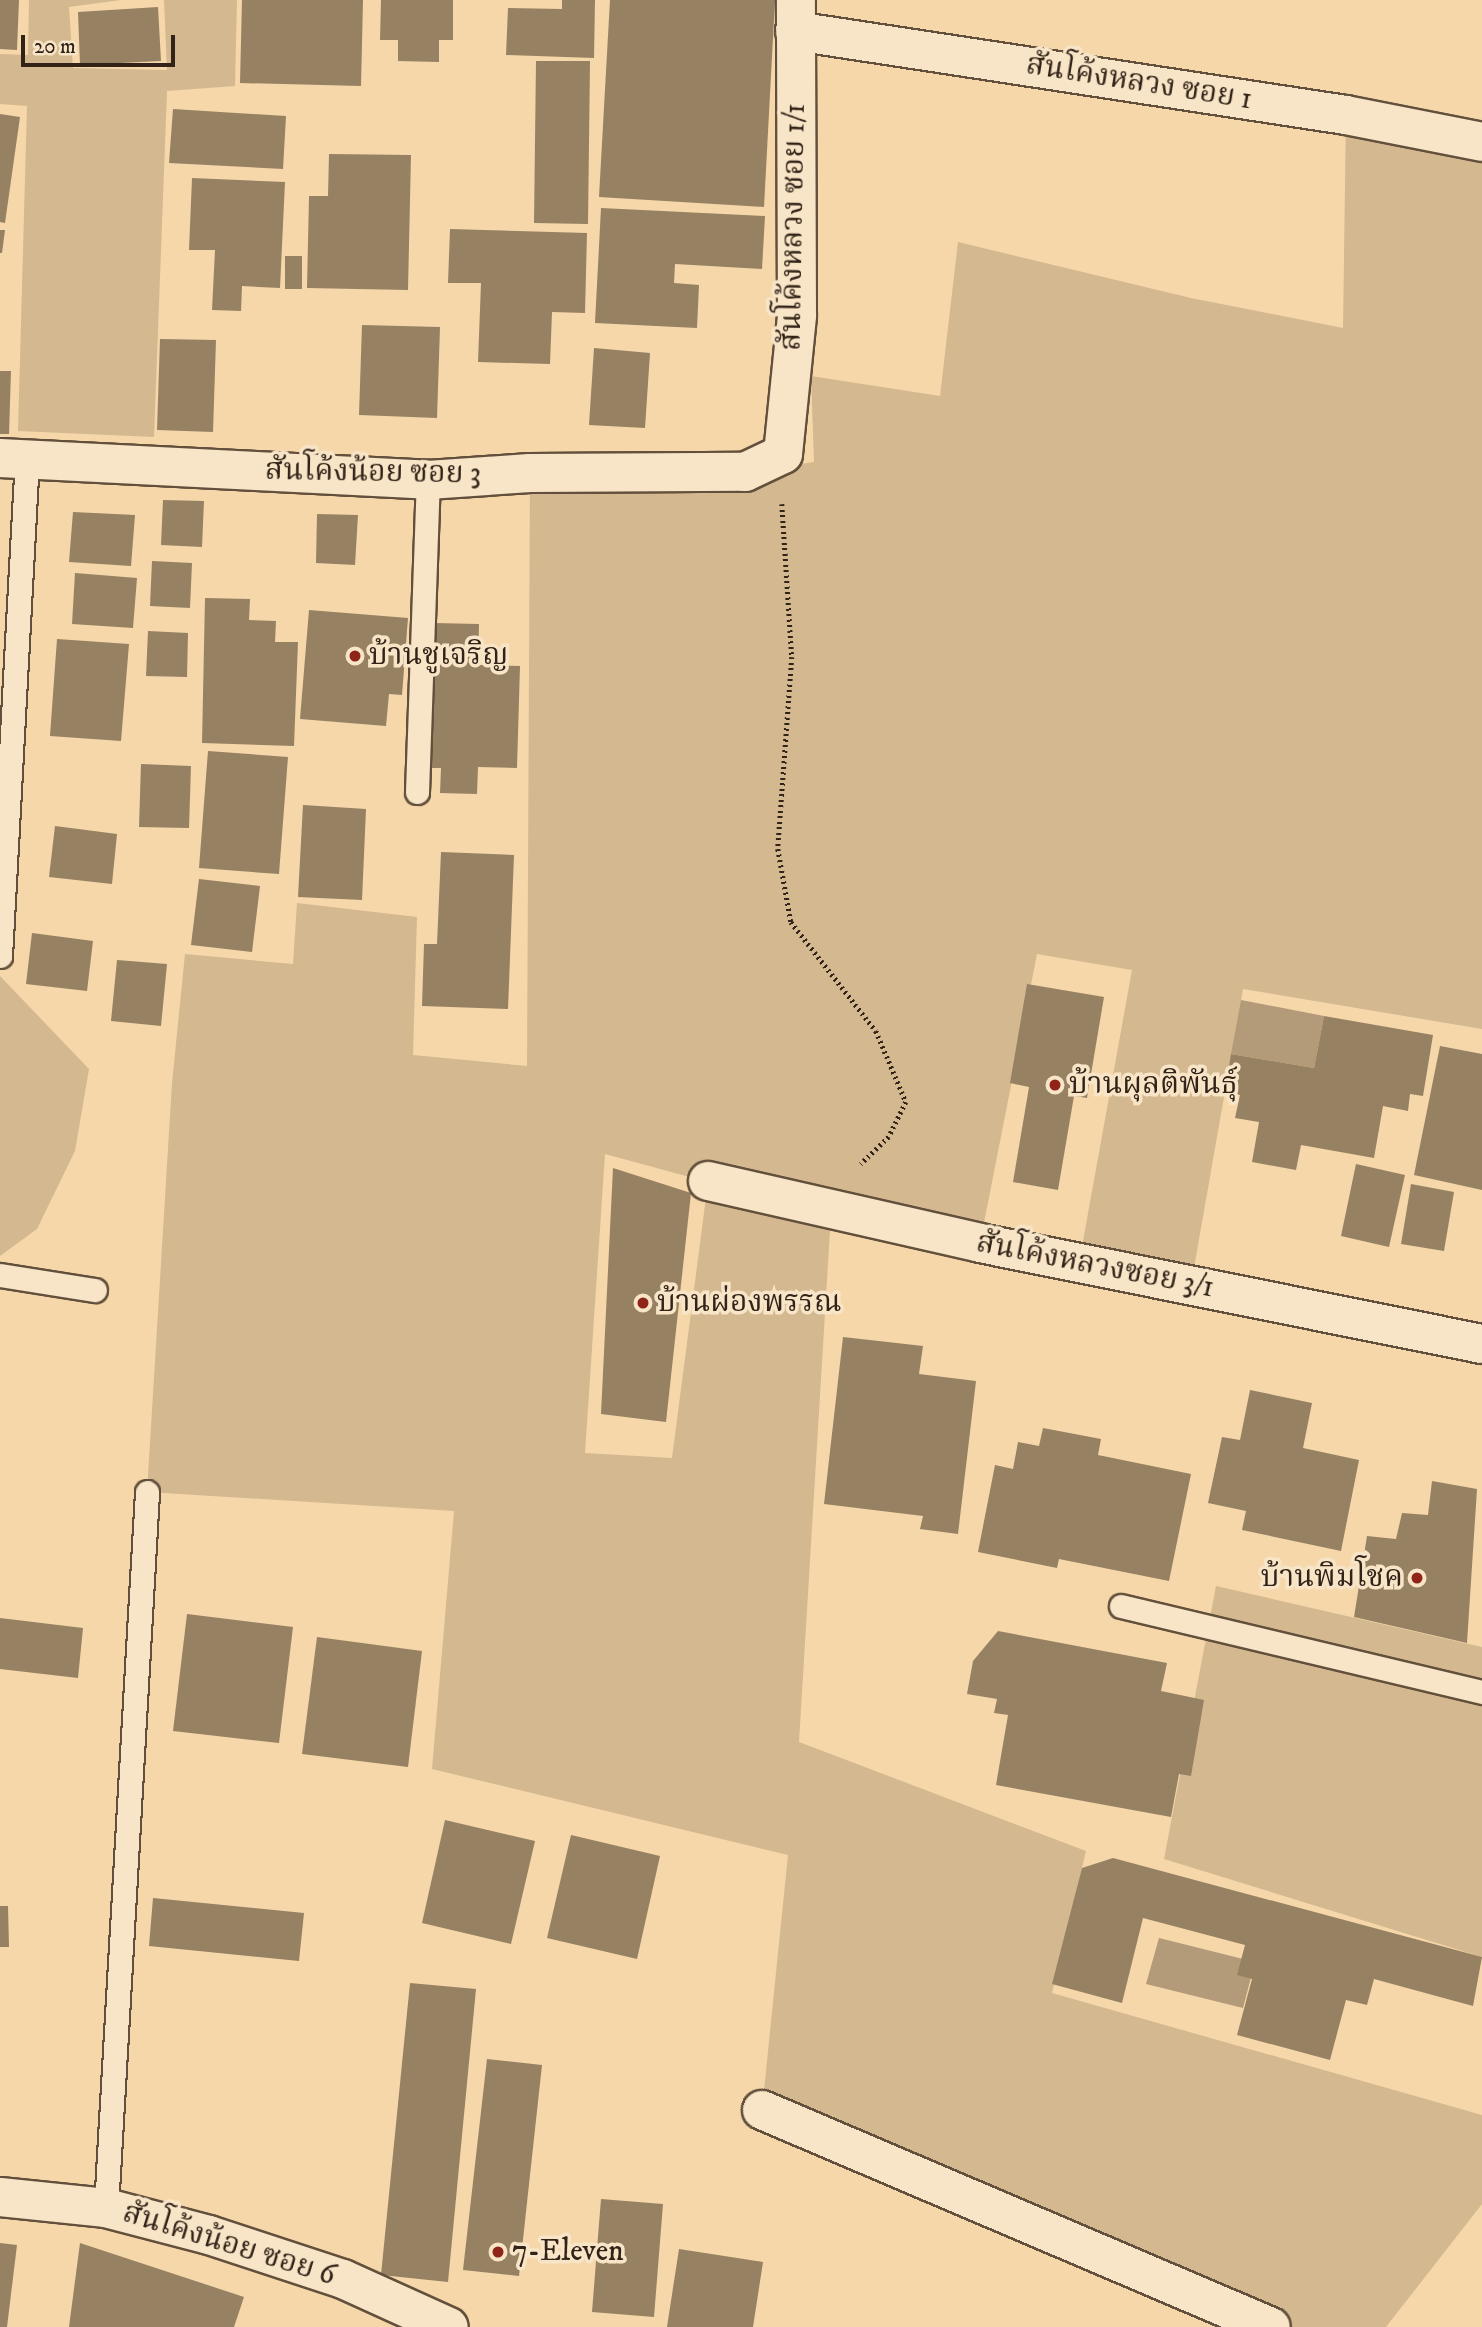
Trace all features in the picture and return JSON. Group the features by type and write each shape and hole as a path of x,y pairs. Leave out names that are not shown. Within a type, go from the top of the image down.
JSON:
{"street":[{"name":"สันโค้งหลวง ซอย 1","path":"796,15 1482,142"},
{"name":"สันโค้งหลวง ซอย 1/1","path":"783,454 797,315 796,15"},
{"name":"สันโค้งน้อย ซอย 3","path":"14,458 428,480 530,473 746,472 783,454"},
{"name":"สันโค้งหลวงซอย 3/1","path":"709,1181 980,1243 1482,1344"},
{"path":"762,2110 1272,2327"},
{"name":"สันโค้งน้อย ซอย 6","path":"0,2197 106,2208 209,2235 343,2279 449,2327"}],"lane":[{"path":"0,956 14,458"},
{"path":"417,792 428,480"},
{"path":"0,1275 95,1290"},
{"path":"106,2208 147,1492"},
{"path":"1121,1606 1482,1692"}],"path":[{"path":"783,454 781,494 792,657 778,849 791,922 877,1031 906,1102 889,1137 861,1164"}],"shaded area":[{"path":"29,0 121,0 69,7 73,68 167,70 164,0 237,0 235,86 167,91 154,437 18,431 27,106 0,104 0,54 28,55"},
{"path":"1346,115 1482,142 1482,1029 1243,989 1191,1285 1079,1263 1132,970 1037,954 980,1243 831,1214 799,1742 1086,1851 1052,1993 1482,2115 1482,2204 1386,2327 1271,2327 762,2110 788,1855 432,1769 454,1511 147,1492 172,1083 185,954 293,964 297,903 417,917 413,1055 527,1066 530,473 733,474 814,462 811,376 940,396 958,242 1191,298 1343,328","holes":["605,1154 708,1182 672,1458 585,1453"]},
{"path":"0,976 89,1069 75,1151 37,1229 0,1256"},
{"path":"1241,1000 1324,1016 1314,1068 1231,1054"},
{"path":"1216,1586 1482,1647 1482,1957 1164,1859"},
{"path":"1159,1938 1255,1962 1243,2008 1146,1984"}],"building":[{"path":"0,0 19,0 17,50 0,49"},
{"path":"242,0 363,0 361,86 240,83"},
{"path":"381,0 453,0 453,40 439,40 439,62 398,61 398,40 380,40"},
{"path":"562,0 595,0 594,58 506,55 508,8 562,9"},
{"path":"610,0 775,0 764,207 599,197"},
{"path":"158,7 161,61 80,65 78,12"},
{"path":"536,61 590,61 588,224 534,223"},
{"path":"173,109 286,116 283,169 169,163"},
{"path":"0,114 20,117 5,223 0,222"},
{"path":"329,154 411,155 408,290 307,288 309,196 328,196"},
{"path":"192,178 285,182 280,288 242,286 241,311 212,310 215,250 189,250"},
{"path":"601,208 765,216 762,269 675,264 674,283 699,285 697,328 595,323"},
{"path":"450,229 587,233 585,313 552,312 550,364 478,362 481,283 448,283"},
{"path":"0,230 5,230 2,253 0,253"},
{"path":"285,256 302,256 302,289 285,289"},
{"path":"362,325 440,327 437,418 359,415"},
{"path":"160,339 216,340 213,432 157,430"},
{"path":"594,348 650,353 645,428 589,425"},
{"path":"0,371 11,371 9,434 0,434"},
{"path":"163,500 204,501 202,547 161,545"},
{"path":"73,512 135,515 131,566 69,562"},
{"path":"317,514 358,515 355,565 316,563"},
{"path":"152,561 192,563 190,608 150,606"},
{"path":"75,573 137,578 133,628 72,624"},
{"path":"205,598 250,599 249,620 276,621 275,642 298,642 294,746 202,743"},
{"name":"บ้านชูเจริญ","path":"309,610 408,618 402,695 389,694 386,726 300,719"},
{"path":"434,623 479,624 478,665 520,666 517,768 478,767 477,794 440,793 441,768 431,768"},
{"path":"148,631 188,633 187,677 146,676"},
{"path":"57,639 129,644 121,741 50,736"},
{"path":"208,751 288,757 279,874 199,868"},
{"path":"141,764 191,766 189,828 139,827"},
{"path":"303,805 366,809 362,900 298,897"},
{"path":"55,826 117,834 112,884 49,877"},
{"path":"441,852 514,855 508,1009 422,1006 424,944 437,944"},
{"path":"199,879 260,886 252,952 191,945"},
{"path":"32,933 93,941 87,991 26,984"},
{"path":"117,960 167,964 161,1026 111,1021"},
{"name":"บ้านผุลติพันธ์ุ","path":"1027,984 1104,997 1087,1098 1074,1096 1058,1190 1013,1182 1029,1087 1010,1083"},
{"path":"1324,1016 1433,1035 1423,1096 1410,1094 1408,1111 1383,1106 1374,1158 1301,1145 1296,1170 1252,1162 1259,1122 1235,1118 1240,1095 1225,1092 1231,1054 1314,1068"},
{"path":"1440,1046 1482,1054 1482,1190 1414,1175"},
{"path":"1356,1164 1405,1175 1389,1247 1341,1236"},
{"name":"บ้านผ่องพรรณ","path":"613,1168 691,1193 666,1422 601,1414"},
{"path":"1411,1184 1454,1192 1444,1251 1401,1244"},
{"path":"843,1337 923,1346 919,1374 976,1381 958,1534 920,1529 923,1516 824,1504"},
{"path":"1250,1390 1312,1403 1303,1448 1359,1460 1341,1551 1242,1530 1246,1511 1208,1503 1222,1437 1240,1440"},
{"path":"1043,1428 1101,1439 1098,1455 1191,1474 1169,1581 1059,1559 1057,1568 978,1552 995,1465 1013,1469 1018,1442 1039,1446"},
{"name":"บ้านพิมโชค","path":"1432,1481 1477,1489 1467,1643 1354,1617 1367,1536 1396,1539 1402,1513 1428,1515"},
{"path":"187,1614 293,1627 279,1743 173,1731"},
{"path":"0,1618 83,1628 78,1678 0,1669"},
{"path":"998,1631 1167,1663 1161,1691 1204,1700 1191,1776 1179,1774 1171,1817 996,1785 1008,1715 994,1713 997,1699 967,1694 973,1661"},
{"path":"317,1637 422,1651 408,1767 302,1754"},
{"path":"445,1820 535,1841 511,1944 422,1923"},
{"path":"571,1835 660,1856 637,1959 547,1938"},
{"path":"1113,1858 1482,1957 1473,2006 1374,1979 1367,2005 1346,2000 1330,2060 1237,2035 1252,1979 1237,1975 1245,1945 1143,1918 1122,2003 1052,1984 1082,1868"},
{"path":"153,1898 304,1913 299,1961 149,1946"},
{"path":"0,1906 8,1906 9,1947 0,1947"},
{"path":"410,1983 476,1989 448,2282 381,2275"},
{"path":"487,2059 542,2065 519,2276 463,2270"},
{"path":"601,2199 663,2204 654,2317 592,2312"},
{"path":"0,2243 17,2245 7,2327 0,2327"},
{"path":"80,2243 244,2297 234,2327 69,2327"},
{"path":"679,2249 763,2262 753,2327 667,2327"}],"place":[{"name":"บ้านชูเจริญ","path":"355,656"},
{"name":"บ้านผุลติพันธ์ุ","path":"1055,1085"},
{"name":"บ้านผ่องพรรณ","path":"643,1303"},
{"name":"บ้านพิมโชค","path":"1417,1578"},
{"name":"7-Eleven","path":"498,2252"}]}
